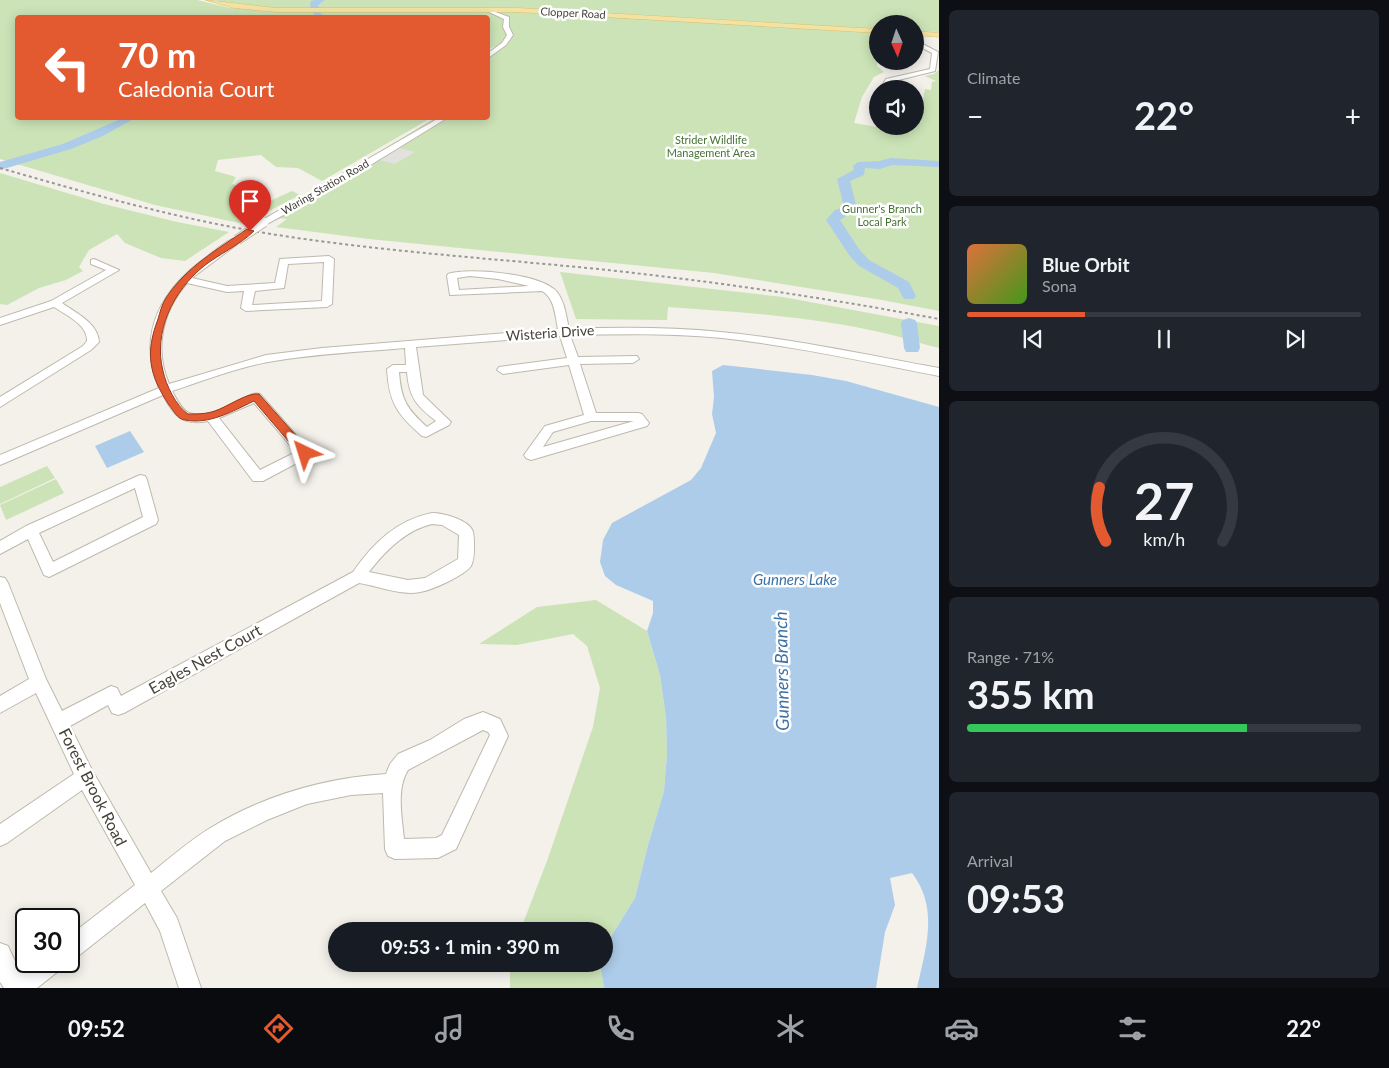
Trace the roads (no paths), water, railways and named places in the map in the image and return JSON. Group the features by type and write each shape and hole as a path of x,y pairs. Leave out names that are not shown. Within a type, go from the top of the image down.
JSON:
{"main road":[{"name":"Clopper Road","path":"208,0 234,6 305,11 489,10 558,12 869,30"},
{"path":"924,33 939,34"}],"street":[{"path":"489,10 507,18 506,27 510,35 504,44 490,54"},
{"path":"888,80 933,70 934,52 924,47"},
{"name":"Waring Station Road","path":"211,416 192,418 182,416 164,390 156,362 155,338 169,300 184,280 201,265 264,222 330,186 440,120"},
{"path":"184,280 227,289 280,286 283,261 330,259 327,304 246,308 250,288"},
{"path":"0,322 55,302 114,270 94,262"},
{"path":"544,288 454,293 452,276 462,273 523,280 544,288 552,293 558,304 564,332 591,417"},
{"path":"0,403 88,348 92,342 93,335 85,324 55,302"},
{"name":"Wisteria Drive","path":"164,390 240,366 293,354 564,332 646,330 721,335 784,343 939,372"},
{"path":"410,344 414,368 416,394 446,422 426,434 397,404 394,392 393,369 414,368"},
{"path":"503,370 534,363 633,359"},
{"path":"0,460 164,390"},
{"path":"256,397 305,453 258,477 211,416 256,397"},
{"path":"591,417 638,417 643,423 531,455 548,429 591,417"},
{"path":"0,548 31,530 140,480 151,520 49,571 31,530"},
{"name":"Eagles Nest Court","path":"60,722 112,694 118,707 358,576 386,540 424,520 432,517 440,518 466,532 467,554 465,562 460,567 429,583 419,586 408,586 358,576"},
{"name":"Forest Brook Road","path":"1,592 39,682 86,777 169,926 190,988"},
{"path":"0,705 39,682"},
{"path":"483,720 492,722 498,728 499,736 448,842 438,848 395,850 392,783 396,770 402,761 435,746 473,723 483,720"},
{"path":"0,836 86,777"},
{"path":"80,941 218,834 262,812 307,795 329,790 392,783"},
{"path":"0,954 8,974 16,985 29,980 38,973"}],"water":[{"name":"Gunners Lake","path":"723,365 812,375 846,381 939,407 939,988 917,988 924,958 928,914 920,886 912,873 890,878 895,905 885,932 876,988 604,988 601,972 613,972 613,933 635,898 664,791 667,754 666,718 660,675 647,631 653,613 653,601 616,585 605,576 600,562 603,540 612,523 691,480 701,468 716,433 712,414 714,397 712,371"},
{"path":"130,431 144,452 107,468 95,446"}],"waterway":[{"path":"318,15 314,3 321,0"},
{"path":"0,166 34,158 67,147 126,120"},
{"name":"Gunners Branch","path":"909,296 904,285 864,263 854,252 833,220 840,213 851,209 843,179 860,172 859,166 862,164 880,165 891,161 939,164"},
{"name":"Gunners Branch","path":"909,323 912,348"}],"railway":[{"path":"0,168 98,196 265,233 389,249 683,279 812,297 939,319"}],"park label":[{"name":"Strider Wildlife Management Area","path":"711,146"},
{"name":"Gunner's Branch Local Park","path":"882,215"}]}
